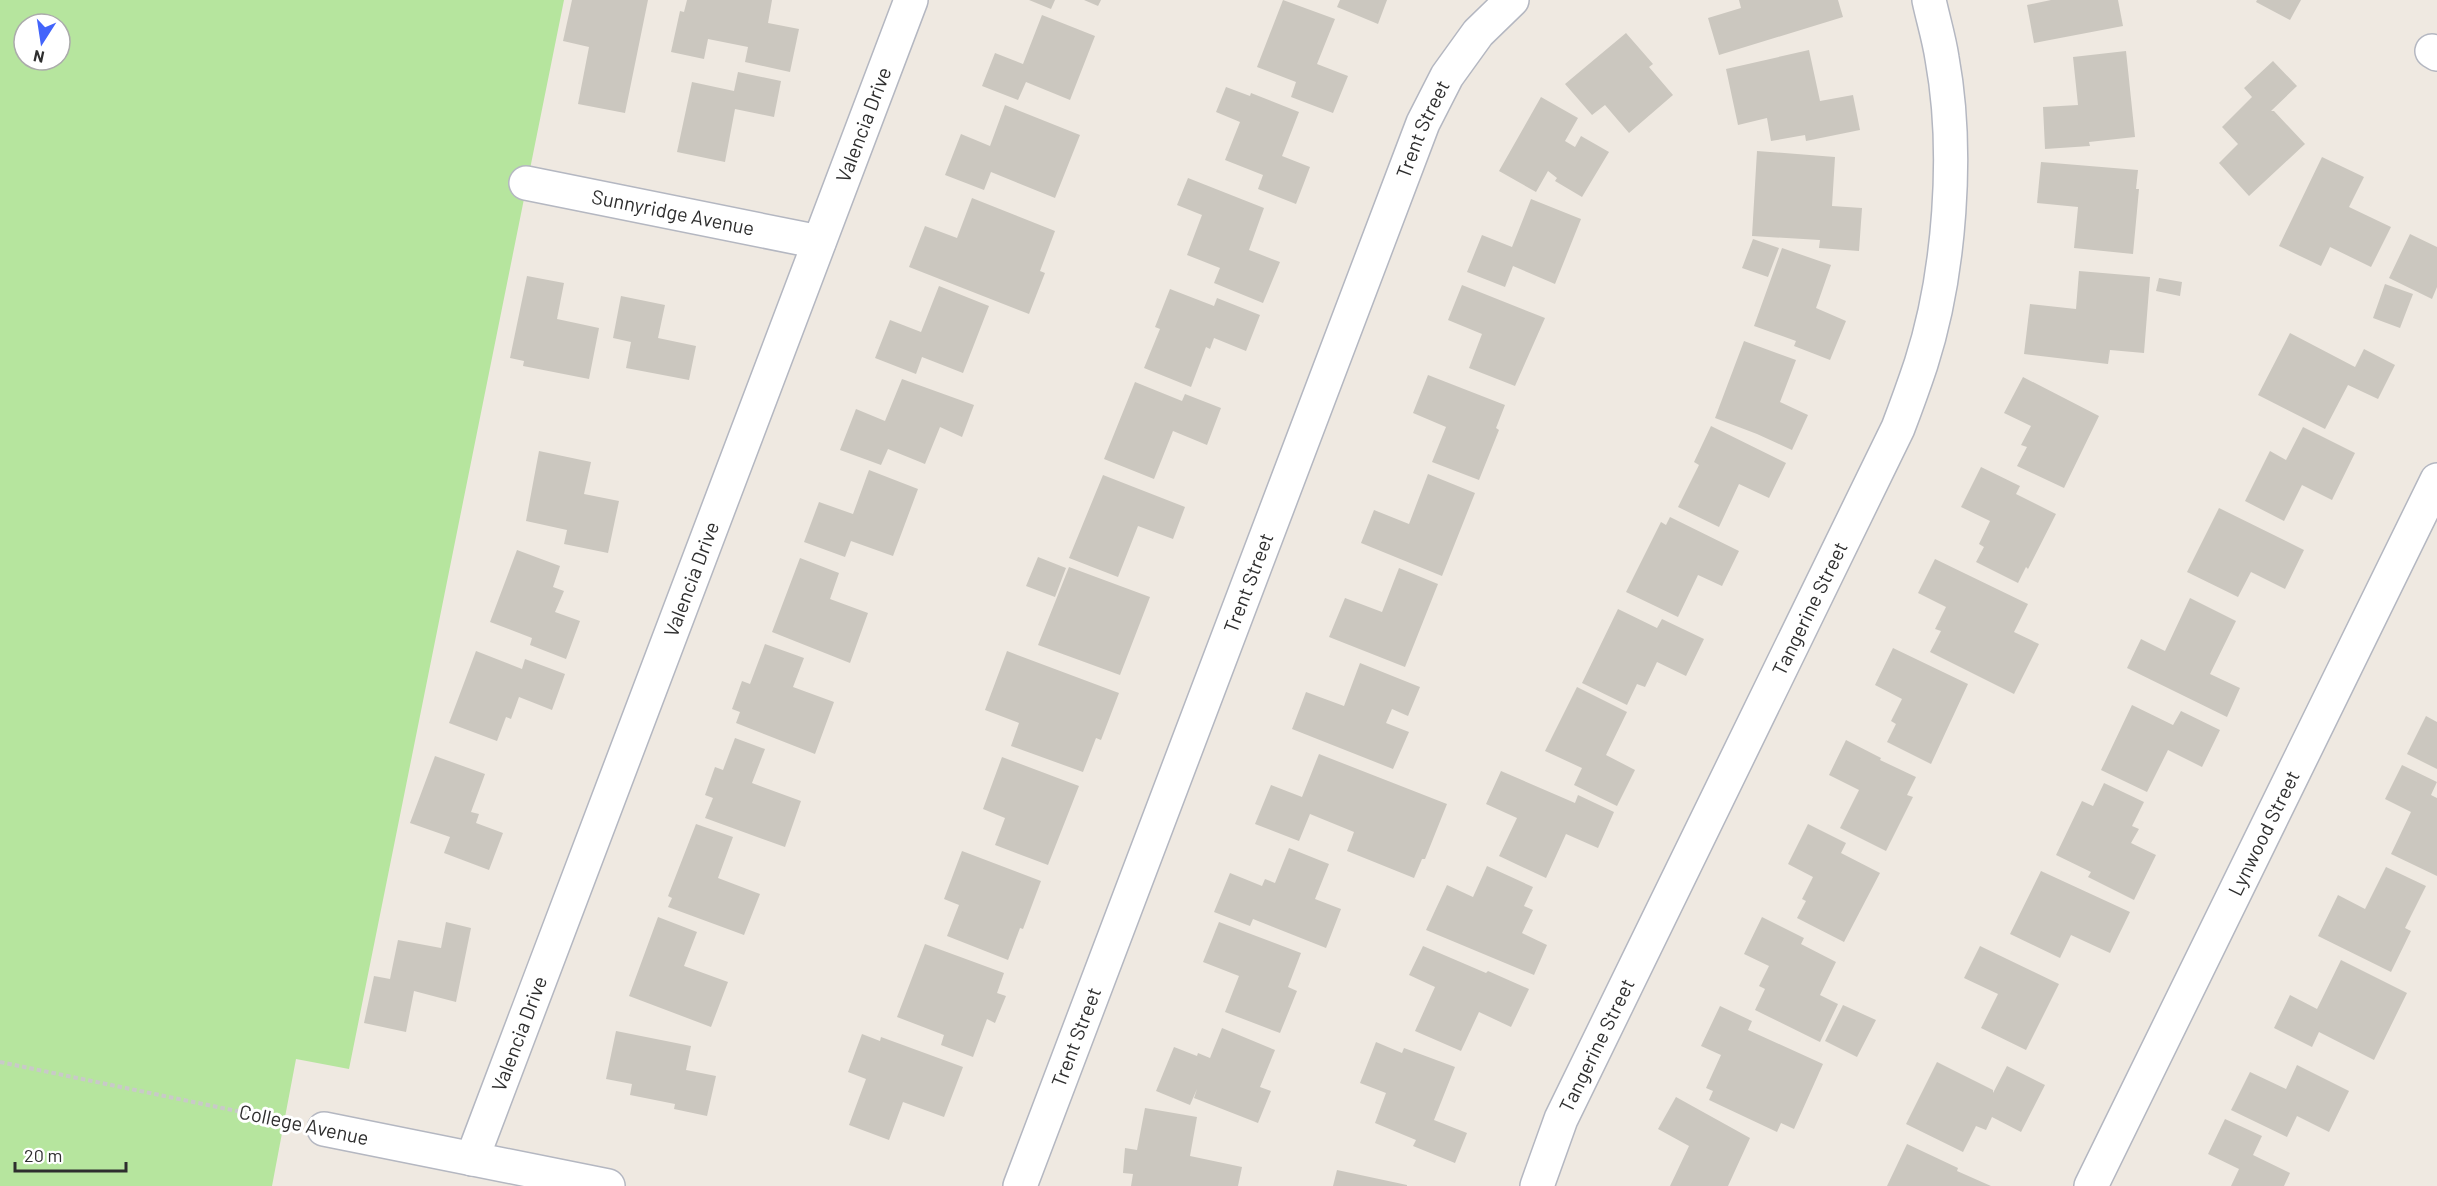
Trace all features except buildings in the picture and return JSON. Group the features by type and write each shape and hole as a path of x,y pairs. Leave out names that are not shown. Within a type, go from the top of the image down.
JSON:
{"street":[{"name":"Valencia Drive","path":"472,1159 911,0"},
{"name":"Trent Street","path":"1020,1186 1423,123 1447,76 1478,33 1512,0"},
{"name":"Tangerine Street","path":"1536,1186 1561,1119 1898,428 1922,362 1941,281 1949,212 1950,141 1946,94 1942,59 1929,0"},
{"name":"Sunnyridge Avenue","path":"526,183 819,242"},
{"name":"Lynwood Street","path":"2091,1186 2437,480"},
{"name":"College Avenue","path":"324,1129 608,1186"}],"path":[{"name":"College Avenue","path":"0,1062 324,1129"}],"green space":[{"path":"0,0 564,0 349,1069 296,1059 272,1186 0,1186"}]}
